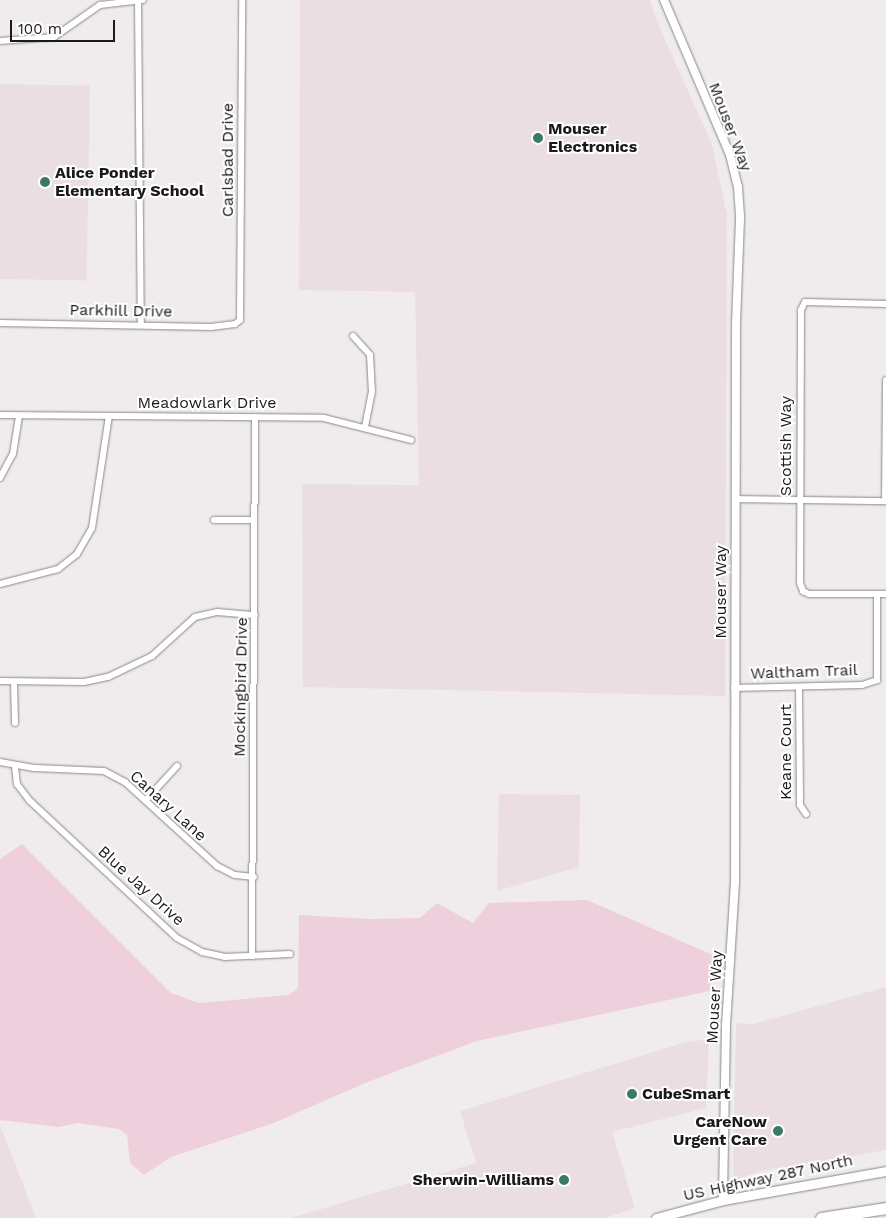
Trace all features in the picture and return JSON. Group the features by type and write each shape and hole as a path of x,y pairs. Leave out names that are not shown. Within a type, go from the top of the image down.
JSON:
{"highway":[{"path":"821,1218 886,1208"}],"main road":[{"name":"US Highway 287 North","path":"656,1218 723,1200 886,1171"}],"street":[{"path":"138,0 141,325"},
{"path":"0,41 54,37 100,5 143,0"},
{"name":"Carlsbad Drive","path":"240,320 242,0"},
{"name":"Mouser Way","path":"664,0 730,155 738,186 740,256 736,322 735,882 726,1025 723,1200"},
{"name":"Scottish Way","path":"878,594 810,594 803,590 800,583 800,313 805,302 886,304"},
{"name":"Parkhill Drive","path":"0,323 211,327 235,324 240,320"},
{"path":"352,336 370,355 372,391 365,428"},
{"path":"735,499 886,501 886,380"},
{"name":"Meadowlark Drive","path":"0,415 324,418 411,440"},
{"path":"0,478 13,454 19,415"},
{"path":"0,584 58,569 78,554 92,528 109,416"},
{"name":"Mockingbird Drive","path":"252,956 254,877 255,417"},
{"path":"214,520 254,520"},
{"path":"878,594 886,594"},
{"name":"Waltham Trail","path":"734,688 862,685 877,680 878,594"},
{"path":"0,681 84,682 108,677 152,656 195,617 217,612 255,615"},
{"path":"14,682 16,722"},
{"name":"Keane Court","path":"800,687 800,805 806,814"},
{"name":"Canary Lane","path":"0,762 15,766 104,771 123,781 146,800 217,866 235,875 254,877"},
{"name":"Blue Jay Drive","path":"15,766 17,784 30,801 177,938 202,952 225,957 290,954"},
{"path":"146,800 177,766"}],"shaded area":[{"path":"300,0 650,0 660,29 712,144 727,215 725,696 303,687 302,484 419,485 415,292 299,290"},
{"name":"Alice Ponder Elementary School","path":"0,84 90,86 87,281 0,279"},
{"path":"499,794 580,795 579,867 497,891"},
{"path":"22,844 171,993 199,1003 289,995 298,988 299,915 371,919 420,918 437,903 473,923 489,903 587,900 713,955 710,991 477,1041 370,1081 271,1124 171,1157 144,1175 130,1163 127,1135 119,1129 77,1123 59,1127 0,1120 0,859"},
{"path":"886,987 886,1150 761,1171 733,1181 736,1023 753,1024"},
{"path":"709,1039 706,1108 612,1132 635,1208 605,1218 291,1218 476,1163 460,1111 683,1043"},
{"path":"0,1125 36,1218 0,1218"}],"place":[{"name":"Mouser Electronics","path":"538,138"},
{"name":"Alice Ponder Elementary School","path":"45,182"},
{"name":"CubeSmart","path":"632,1094"},
{"name":"CareNow Urgent Care","path":"778,1131"},
{"name":"Sherwin-Williams","path":"564,1180"}]}
